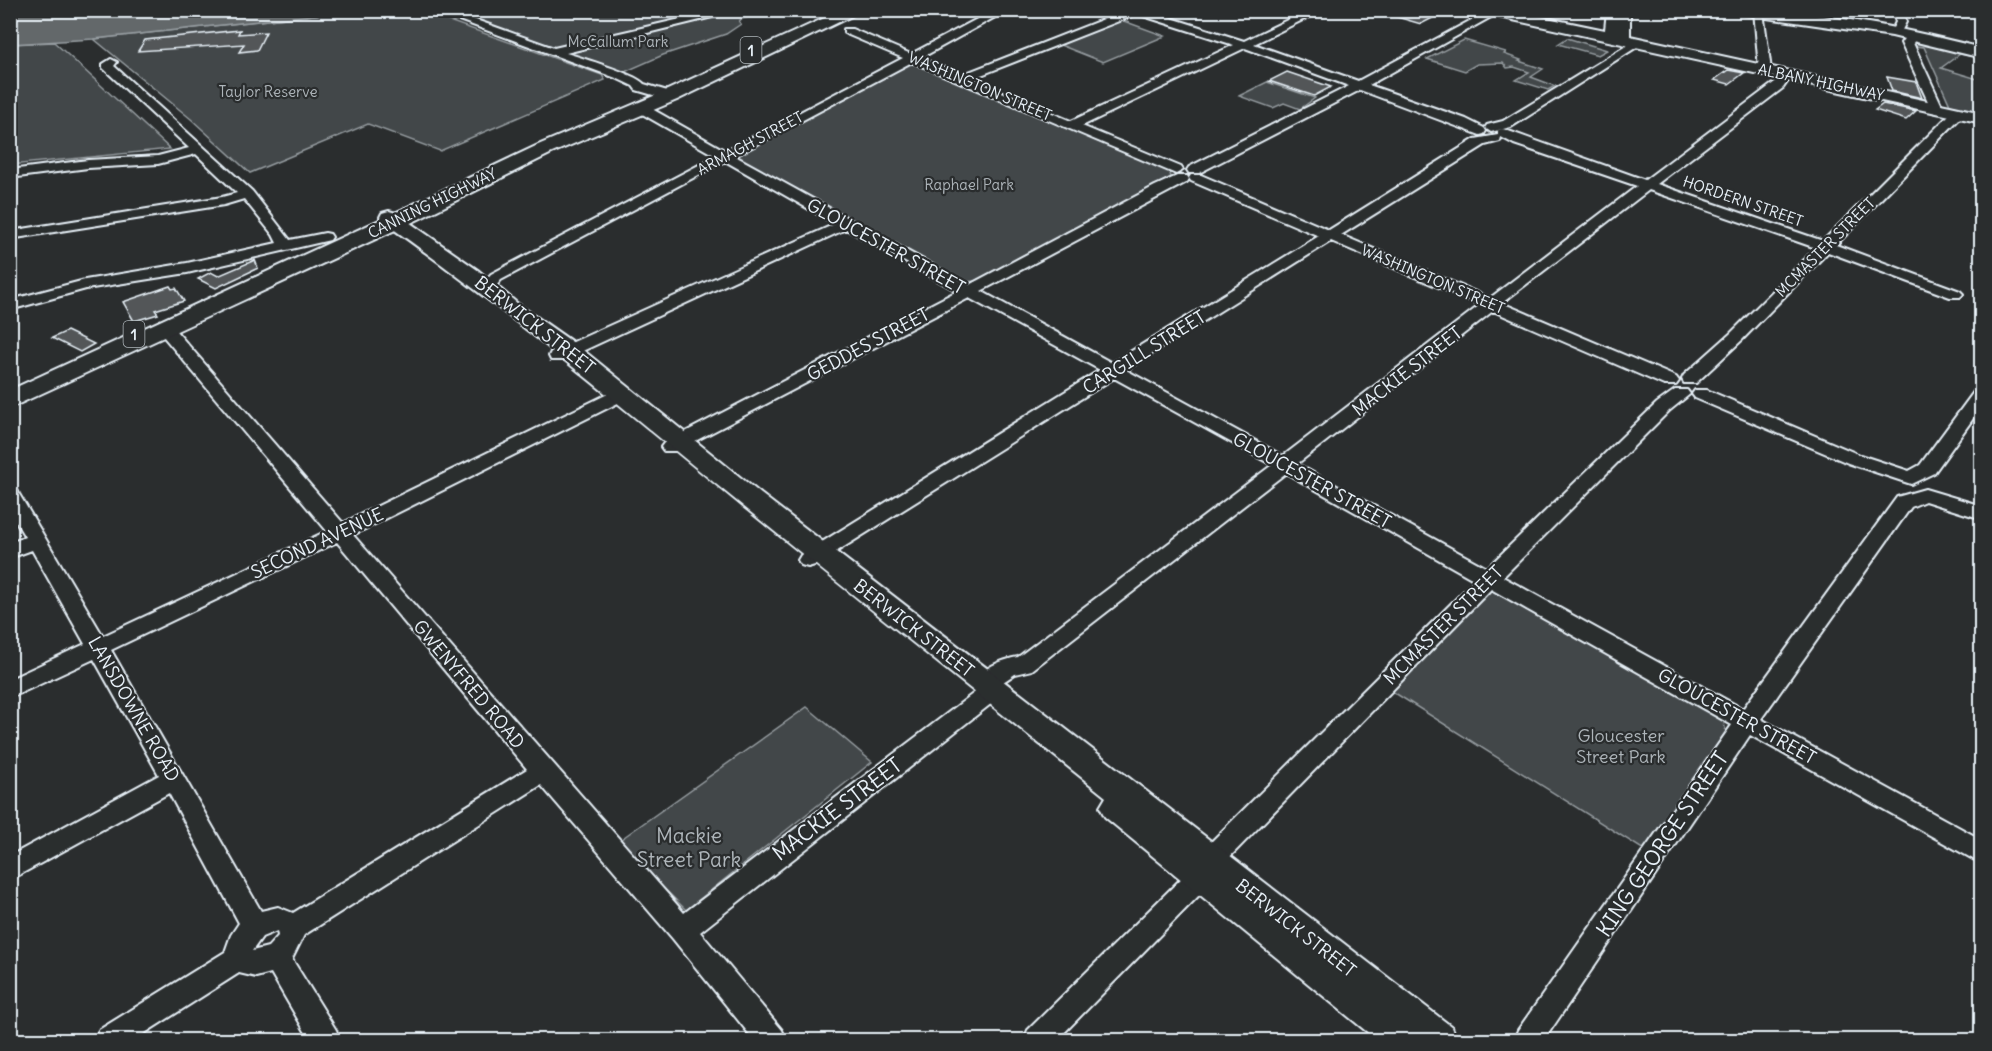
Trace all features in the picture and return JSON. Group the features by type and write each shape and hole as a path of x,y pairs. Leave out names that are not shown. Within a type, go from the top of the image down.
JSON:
{"highway":[{"name":"CANNING HIGHWAY","path":"10,400 388,221 641,108 837,10"},
{"name":"CANNING HIGHWAY","path":"10,391 856,10"},
{"path":"1784,10 1905,32 1982,51"},
{"path":"1752,11 1905,32"}],"main road":[{"path":"1614,10 1622,39"},
{"path":"1622,39 1623,10"},
{"name":"ALBANY HIGHWAY","path":"1490,11 1982,118"},
{"name":"BERWICK STREET","path":"388,221 487,281 563,354"},
{"name":"BERWICK STREET","path":"388,221 563,354 813,556 990,692 1205,868 1405,1041"},
{"name":"BERWICK STREET","path":"1205,868 1439,1041"}],"street":[{"path":"436,10 637,83 640,87 668,93"},
{"path":"554,52 736,10"},
{"name":"ARMAGH STREET","path":"487,281 1003,10"},
{"path":"1072,125 1318,10"},
{"path":"1897,10 1907,43 1937,108"},
{"name":"GEDDES STREET","path":"676,444 1358,86 1490,11"},
{"path":"1752,11 1765,70"},
{"path":"961,79 1136,12"},
{"name":"HORDERN STREET","path":"1136,12 1215,36 1825,246 1955,294"},
{"name":"WASHINGTON STREET","path":"848,31 1878,468 1915,487 1982,513"},
{"name":"CARGILL STREET","path":"813,556 1114,371 1493,133 1622,39"},
{"path":"111,62 107,66 247,194 280,234 285,245"},
{"name":"MACKIE STREET","path":"682,930 990,692 1020,674 1024,664 1286,465 1717,130 1779,86 1786,75"},
{"name":"GLOUCESTER STREET","path":"641,108 846,224 1286,465 1982,853"},
{"name":"MCMASTER STREET","path":"1038,1041 1489,578 1686,387 1958,113"},
{"path":"10,174 88,164 158,159 198,150"},
{"path":"10,235 224,201 247,194"},
{"path":"563,354 846,224"},
{"path":"10,304 66,290 123,280 151,272 194,266 325,237"},
{"name":"GWENYFRED ROAD","path":"164,327 543,771 682,930 772,1041"},
{"name":"KING GEORGE STREET","path":"1528,1041 1747,722 1982,393"},
{"name":"SECOND AVENUE","path":"10,689 340,532 616,397"},
{"name":"LANSDOWNE ROAD","path":"10,494 255,926"},
{"path":"10,551 37,540"},
{"path":"291,928 543,771"},
{"path":"10,869 173,778"},
{"path":"278,919 291,928 289,943 276,957 258,965 244,962 240,957 239,945 255,926 278,919"},
{"path":"109,1041 240,957"},
{"path":"276,957 326,1041"}],"green space":[{"name":"Taylor Reserve","path":"351,11 421,11 602,75 605,80 440,151 368,124 250,173 191,119 94,39"},
{"name":"McCallum Park","path":"450,11 774,11 741,19 739,22 741,24 726,34 663,55 620,74"},
{"path":"1121,20 1165,36 1103,62 1060,45"},
{"path":"1567,38 1607,50 1598,55 1558,44"},
{"path":"1464,40 1506,52 1504,54 1543,69 1531,77 1555,86 1548,90 1516,80 1529,72 1514,67 1507,68 1503,63 1477,64 1465,71 1427,59"},
{"path":"1915,41 1981,56 1981,58 1960,54 1941,68 1981,80 1981,113 1950,105 1924,47 1914,46"},
{"path":"54,42 170,149 11,165 11,44"},
{"name":"Raphael Park","path":"909,63 917,64 1169,171 1171,177 1087,225 1066,232 1051,244 976,281 964,282 737,158 738,154"},
{"path":"1267,82 1315,98 1300,109 1284,103 1273,108 1239,96"},
{"name":"Gloucester Street Park","path":"1498,591 1723,718 1726,732 1644,850 1387,688 1481,593"},
{"name":"Mackie Street Park","path":"807,707 872,762 686,910 617,842"}],"shaded area":[{"path":"11,10 351,11 94,39 11,44"}],"building":[{"path":"1384,10 1448,10 1421,24 1383,13"},
{"path":"240,30 238,34 266,32 257,50 239,52 244,44 138,51 145,40"},
{"path":"1728,70 1744,73 1729,84 1714,80"},
{"path":"1287,72 1331,87 1314,96 1269,81"},
{"path":"1887,77 1916,82 1922,98 1892,91"},
{"path":"1883,104 1916,111 1906,120 1875,110"},
{"path":"255,260 258,268 216,288 198,279 211,272 218,276"},
{"path":"170,286 172,289 176,288 184,301 155,310 158,314 134,321 123,302"},
{"path":"67,331 94,344 80,352 52,338"}]}
